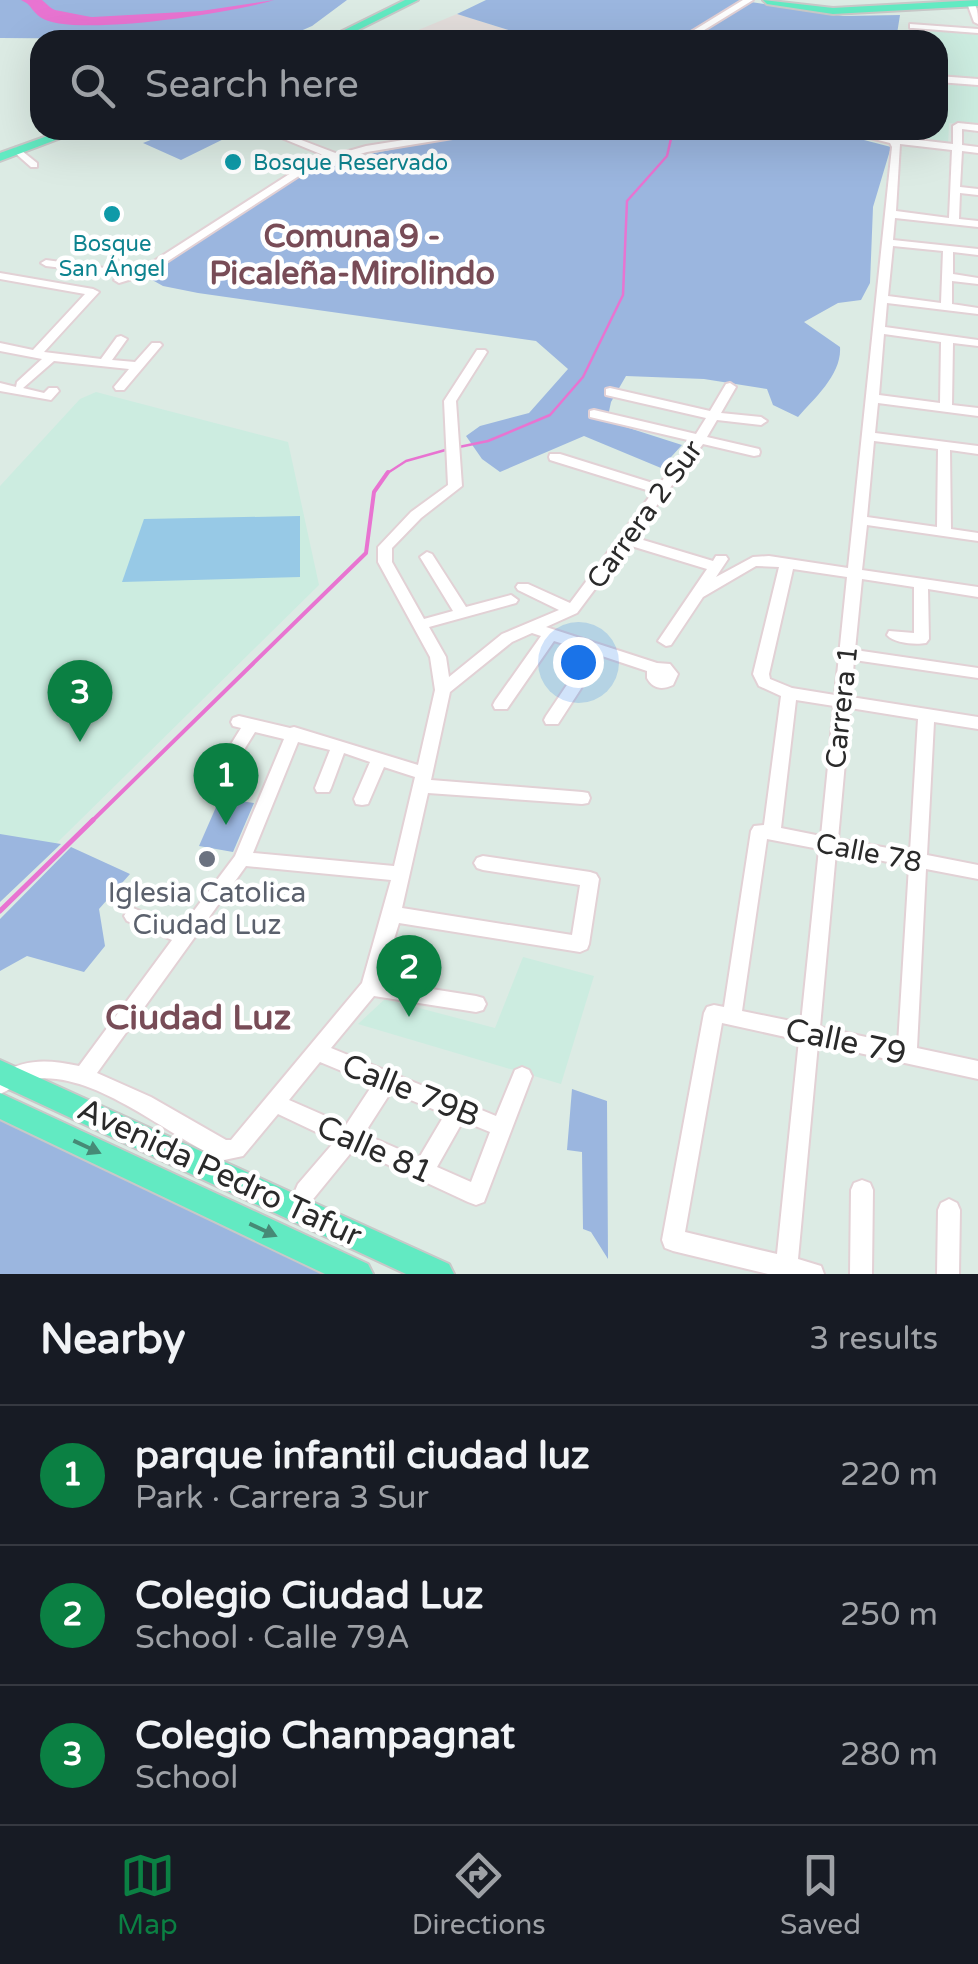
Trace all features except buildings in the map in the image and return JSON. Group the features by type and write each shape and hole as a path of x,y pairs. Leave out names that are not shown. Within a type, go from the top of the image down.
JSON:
{"main road":[{"path":"351,30 413,0"},
{"path":"362,30 424,0"},
{"path":"749,0 833,11 975,6"},
{"path":"788,0 851,8 975,6"},
{"path":"0,155 36,140"},
{"path":"0,155 46,140"},
{"name":"Avenida Pedro Tafur","path":"3,1078 439,1274"},
{"name":"Avenida Pedro Tafur","path":"0,1106 358,1274"}],"street":[{"path":"699,30 749,0"},
{"path":"975,6 978,22"},
{"path":"931,15 932,28"},
{"path":"913,26 978,32"},
{"path":"928,30 932,28"},
{"path":"948,80 978,82"},
{"path":"954,221 958,126 978,128"},
{"path":"292,140 334,156"},
{"path":"120,280 144,272 308,166 334,156 426,140"},
{"path":"894,140 978,150"},
{"name":"Carrera 1","path":"786,1271 898,148 894,140"},
{"path":"17,150 34,165"},
{"path":"955,190 978,192"},
{"path":"891,214 978,224"},
{"path":"888,242 978,252"},
{"path":"946,307 948,249"},
{"path":"46,264 111,274 144,272"},
{"path":"0,290 6,277 93,292 20,385"},
{"path":"947,277 978,281"},
{"path":"882,299 978,311"},
{"path":"878,330 978,343"},
{"path":"104,362 122,339"},
{"path":"946,408 947,339"},
{"path":"120,388 156,345"},
{"path":"0,347 140,366"},
{"path":"3,1078 49,1066 84,1075 224,1150 236,1149 320,1053 370,988 402,874 443,690 438,656 419,625 384,547 416,514 454,486 450,401 481,352"},
{"path":"1,384 20,385 53,391 48,396 1,384"},
{"name":"Carrera 2 Sur","path":"443,690 483,653 572,610 699,440 730,387"},
{"path":"610,392 715,416 761,421"},
{"path":"871,398 978,412"},
{"path":"594,414 754,452"},
{"path":"868,436 978,450"},
{"path":"944,445 944,532"},
{"path":"555,456 661,490"},
{"path":"860,520 978,537"},
{"path":"627,540 719,563 666,641"},
{"path":"427,557 462,613"},
{"path":"699,593 761,562 978,592"},
{"path":"787,564 761,674 764,682 789,693 978,723"},
{"path":"894,635 921,639 921,584"},
{"path":"523,588 572,610"},
{"path":"419,625 510,600"},
{"path":"532,628 669,678"},
{"path":"501,704 551,634"},
{"path":"552,720 598,650"},
{"path":"846,654 978,673"},
{"path":"789,693 766,832 674,1240 786,1271 813,1274"},
{"path":"906,1055 926,714"},
{"path":"236,750 245,723 340,746 422,780 582,798"},
{"path":"84,1075 242,859 294,733"},
{"path":"324,788 340,746"},
{"path":"362,799 380,760"},
{"name":"Calle 78","path":"766,832 978,872"},
{"path":"242,859 402,874"},
{"path":"392,914 580,944 590,879 483,863"},
{"path":"133,916 184,937"},
{"path":"370,988 476,1004"},
{"name":"Calle 79","path":"723,1014 978,1070"},
{"name":"Calle 79B","path":"320,1053 503,1128"},
{"path":"503,1128 522,1076"},
{"path":"306,1192 350,1138 388,1080"},
{"name":"Calle 81","path":"275,1103 476,1195 503,1128"},
{"path":"424,1171 459,1108"},
{"path":"860,1274 862,1190"},
{"path":"948,1274 949,1210"}],"shaded area":[{"path":"0,0 347,0 303,30 30,30 30,38 0,38"},
{"path":"24,0 42,0 60,16 93,17 201,11 274,0 154,21 84,25 40,17"},
{"path":"486,0 746,0 696,30 508,30 457,14"},
{"path":"751,2 843,16 900,15 898,30 703,30"},
{"path":"457,14 508,30 418,30"},
{"path":"948,30 978,33 978,81 948,78"},
{"path":"948,81 978,84 978,126 949,123 948,146 906,140 948,140"},
{"path":"151,140 222,140 181,160 143,143"},
{"path":"439,140 864,140 891,147 873,207 870,283 861,300 838,303 804,322 840,347 837,367 826,385 798,417 773,405 767,389 704,379 626,376 611,402 607,421 682,445 661,468 584,436 500,472 482,459 466,436 480,426 529,413 568,369 536,341 198,293 163,286 145,276 310,166"},
{"path":"96,392 288,442 319,585 0,899 0,486 80,399"},
{"path":"300,516 300,577 122,582 144,519"},
{"path":"220,798 254,803 233,852 199,846"},
{"path":"0,834 61,844 0,902"},
{"path":"71,847 130,874 99,909 105,946 84,972 27,956 0,971 0,919"},
{"path":"523,957 594,976 561,1084 358,1024 385,999 495,1028"},
{"path":"572,1089 607,1101 608,1259 591,1232 583,1229 582,1152 567,1150"},
{"path":"0,1119 331,1274 0,1274"}],"waterway":[{"path":"26,0 52,13 96,19"},
{"path":"459,447 488,441 550,415 583,377 623,295 627,201 667,156 671,140"},
{"path":"387,473 406,461 449,449"},
{"path":"91,822 366,553 374,492 387,473"},
{"path":"0,911 93,820"}],"place":[{"name":"Bosque Reservado","path":"233,162"},
{"name":"Bosque San Ángel","path":"112,214"},
{"name":"Colegio Champagnat","path":"80,742"},
{"name":"parque infantil ciudad luz","path":"226,825"},
{"name":"Iglesia Catolica Ciudad Luz","path":"207,859"},
{"name":"Colegio Ciudad Luz","path":"409,1017"}],"district":[{"name":"Comuna 9 - Picaleña-Mirolindo","path":"352,254"},
{"name":"Ciudad Luz","path":"198,1017"}]}
